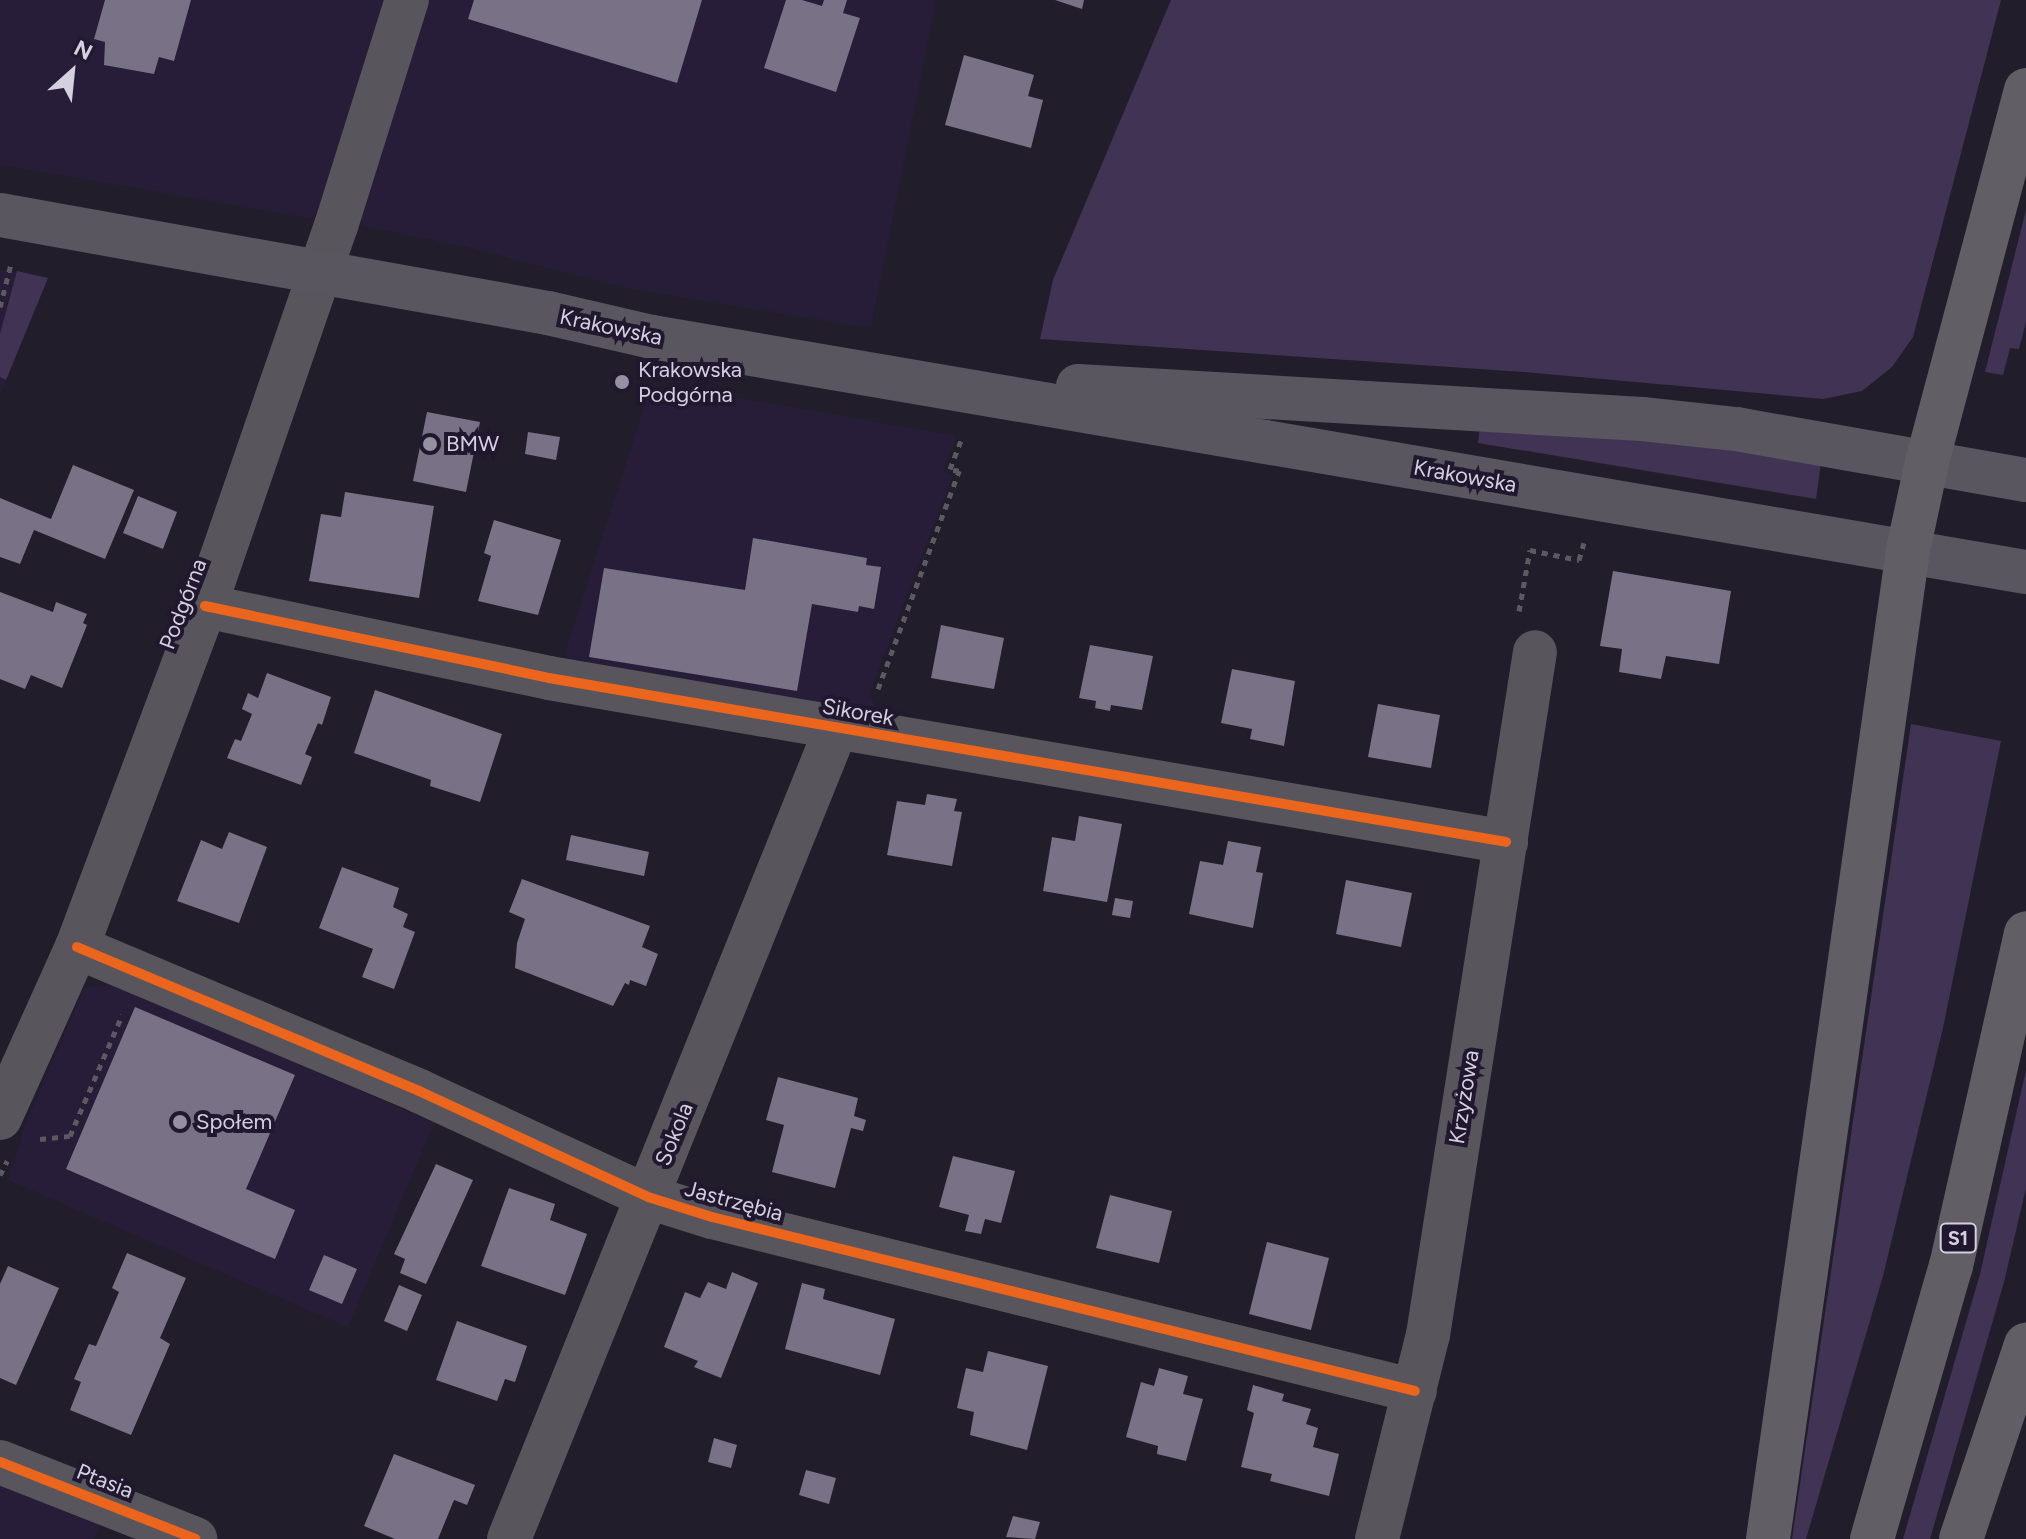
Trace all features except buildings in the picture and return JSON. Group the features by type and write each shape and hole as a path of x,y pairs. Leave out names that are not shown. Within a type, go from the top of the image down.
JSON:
{"highway":[{"path":"1768,1539 1908,550 1927,462 2026,90"},
{"name":"S1","path":"1872,1539 1951,1266 2026,933"},
{"path":"1961,1539 2026,1345"}],"main road":[{"name":"Krakowska","path":"0,215 548,313 652,337 2023,571"},
{"name":"Krakowska","path":"904,379 1216,391 1549,411 1736,429 2026,480"}],"street":[{"path":"318,271 407,0"},
{"name":"Podgórna","path":"14,1137 77,947 205,606 318,271"},
{"name":"Sikorek","path":"205,606 549,678 1506,842"},
{"name":"Krzyżowa","path":"1377,1539 1428,1335 1535,652"},
{"name":"Sokola","path":"509,1539 836,729"},
{"name":"Jastrzębia","path":"77,947 419,1091 648,1197 728,1221 1415,1391"},
{"name":"Ptasia","path":"0,1462 195,1539"}],"path":[{"path":"0,307 11,263"},
{"path":"883,737 886,715 876,694 959,471 950,469 966,425"},
{"path":"0,1175 14,1137 70,1136 141,972"}],"shaded area":[{"path":"0,0 393,0 321,210 312,218 0,165"},
{"path":"422,0 936,0 871,328 621,287 476,249 364,226 358,208"},
{"path":"1171,0 2001,0 1913,337 1892,367 1862,391 1823,399 1524,372 1040,339 1053,280"},
{"path":"2026,210 2026,322 2019,349 2010,348 2003,375 1985,372"},
{"path":"0,269 48,278 0,396"},
{"path":"17,271 48,278 6,380 0,377 0,334"},
{"path":"649,392 705,401 712,393 956,436 943,471 953,475 869,694 880,716 573,663 565,653"},
{"path":"1480,427 1651,439 1821,463 1816,499 1478,443"},
{"path":"1911,724 2001,741 1943,1028 1883,1276 1806,1539 1792,1539"},
{"path":"114,984 434,1123 348,1327 8,1180 25,1125 84,988"},
{"path":"2026,1070 2026,1188 2004,1282 1930,1539 1903,1539 1980,1274"},
{"path":"0,1481 101,1523 93,1539 0,1539"}],"cycle path":[{"path":"205,606 549,678 1506,842"},
{"path":"77,947 419,1091 648,1197 712,1217 1415,1391"},
{"path":"0,1462 195,1539"}],"place":[{"name":"Krakowska Podgórna","path":"622,382"},
{"name":"BMW","path":"430,444"},
{"name":"Społem","path":"180,1122"}]}
